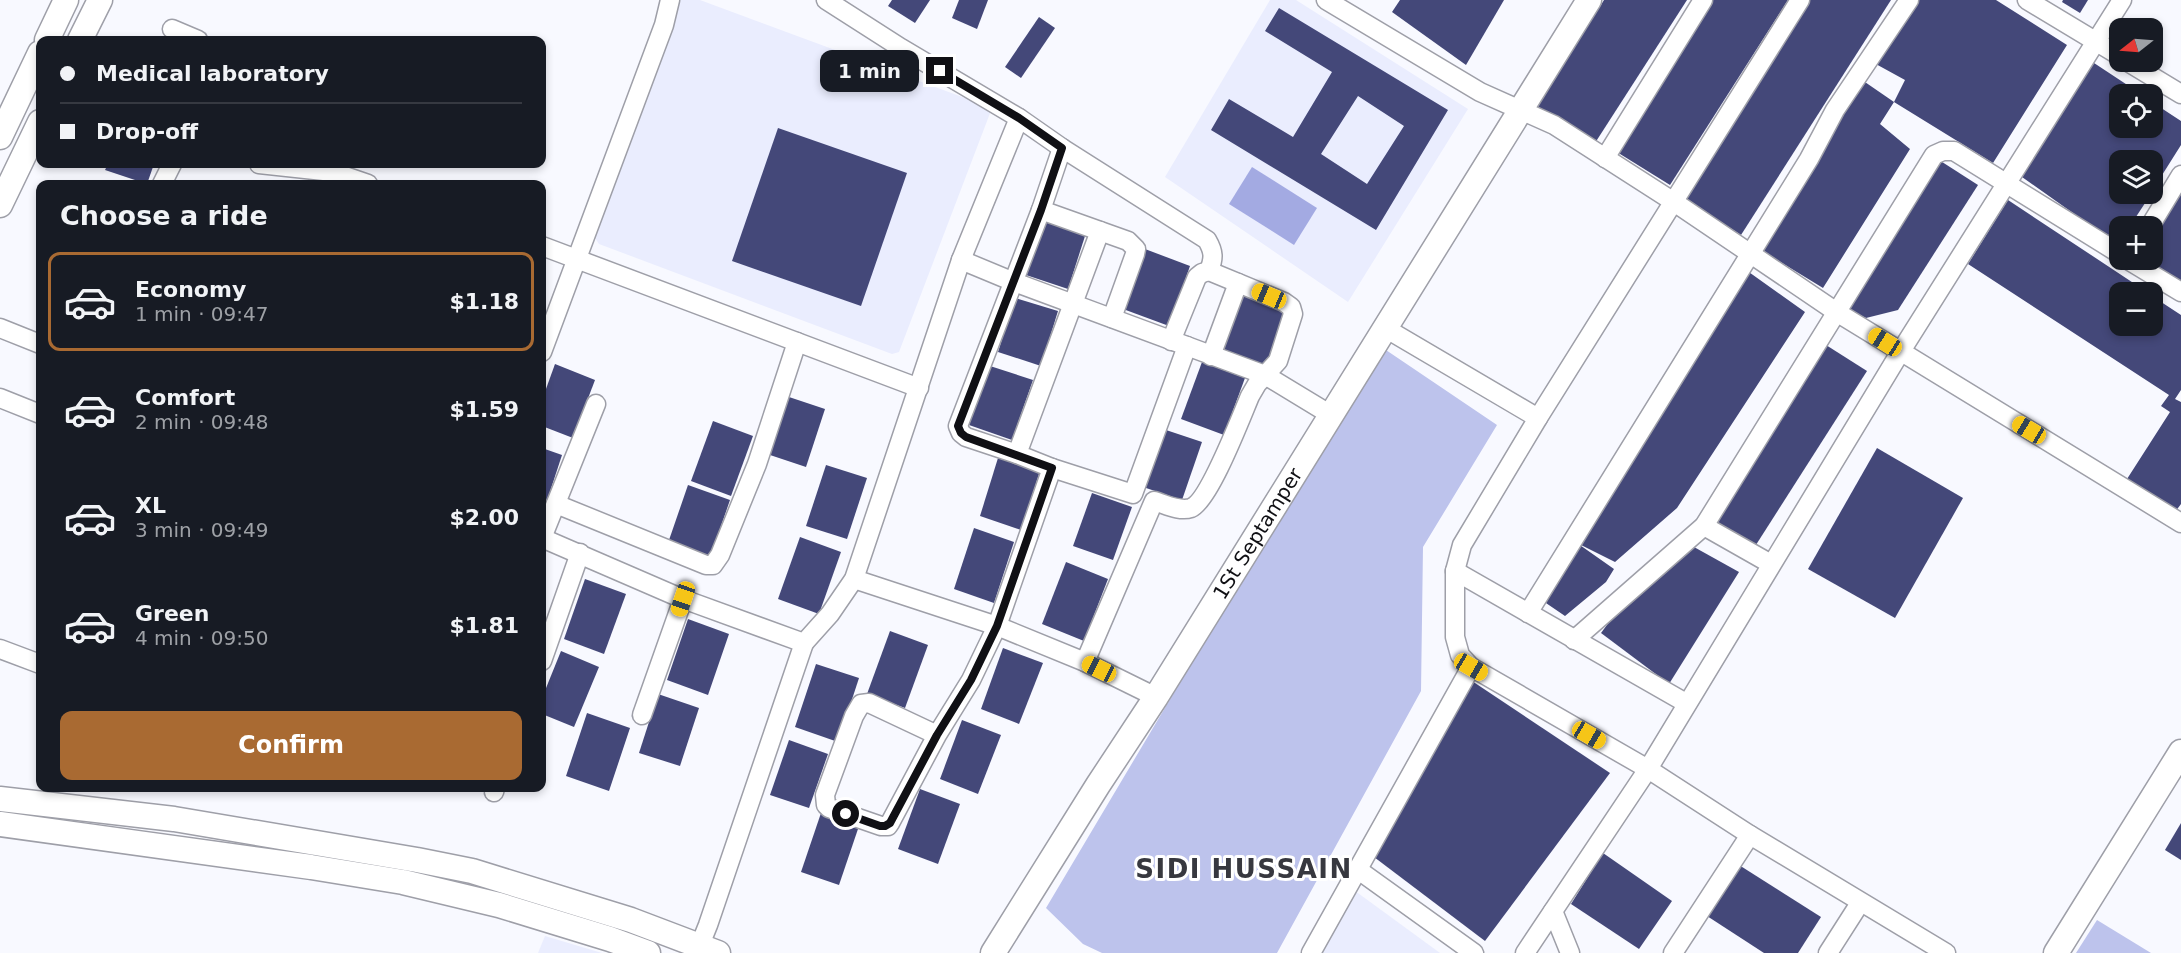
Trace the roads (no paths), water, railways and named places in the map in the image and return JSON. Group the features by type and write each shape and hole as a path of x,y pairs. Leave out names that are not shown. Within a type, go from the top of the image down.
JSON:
{"main road":[{"path":"48,36 66,0"},
{"path":"82,36 100,0"},
{"name":"1St Septamper","path":"993,953 1156,697 1589,0"},
{"path":"0,136 36,61"},
{"path":"0,205 36,130"},
{"path":"2056,953 2181,752"},
{"path":"0,799 174,819 472,871 620,916 709,949"},
{"path":"0,824 403,882 499,905 648,953"}],"street":[{"path":"546,341 664,25 670,0"},
{"path":"826,0 901,48 1019,118 1207,240 1213,250 1213,261 1209,271"},
{"path":"1326,0 1480,92 1554,125 1674,202 1838,313 2181,523"},
{"path":"1605,158 1702,0"},
{"path":"1800,0 1538,418 1462,545 1455,571 1455,637 1460,655 1471,667 1648,769 1860,903 1946,953"},
{"path":"1528,613 1809,159 1835,110 1908,0"},
{"path":"2027,0 2109,49"},
{"path":"1525,953 1648,769 1901,351 2122,0"},
{"path":"172,29 189,36"},
{"path":"2145,72 2181,94"},
{"path":"709,949 708,926 804,643 830,614 854,579 962,260 1019,118"},
{"path":"1062,148 1041,210 958,426 966,437 1052,468 1182,510 1193,507 1202,499 1213,480 1250,396 1257,384 1278,361 1293,314 1291,308 1284,302 1209,271 1197,277 1133,494"},
{"path":"1574,640 1704,526 1934,155 1943,150 1954,151 2109,247"},
{"path":"305,168 333,172 356,180"},
{"path":"2156,216 2181,175"},
{"path":"1041,210 1128,241 1136,249 1112,318"},
{"path":"1017,454 1100,231"},
{"path":"546,247 919,388"},
{"path":"962,260 1014,282 1265,375 1331,415"},
{"path":"2146,270 2181,292"},
{"path":"1211,356 1238,283"},
{"path":"0,328 36,342"},
{"path":"1385,328 1538,418"},
{"path":"556,504 706,565 712,565 720,555 757,464 797,342"},
{"path":"0,398 36,412"},
{"path":"546,528 596,404"},
{"path":"937,735 869,703 861,704 854,716 825,795 826,805 880,826 888,826 937,735 971,680 997,626 1052,468"},
{"path":"1084,662 1154,501"},
{"path":"1704,526 1771,564"},
{"path":"546,540 683,599 804,643"},
{"path":"546,650 580,553"},
{"path":"1455,571 1686,704"},
{"path":"854,579 997,626 1084,662 1156,697"},
{"path":"642,715 683,599"},
{"path":"0,649 36,662"},
{"path":"1311,953 1471,667"},
{"path":"1677,952 1750,835"},
{"path":"1357,869 1474,953"},
{"path":"1828,953 1860,903"},
{"path":"1553,911 1570,953"}],"district":[{"name":"SIDI HUSSAIN","path":"1244,869"}]}
